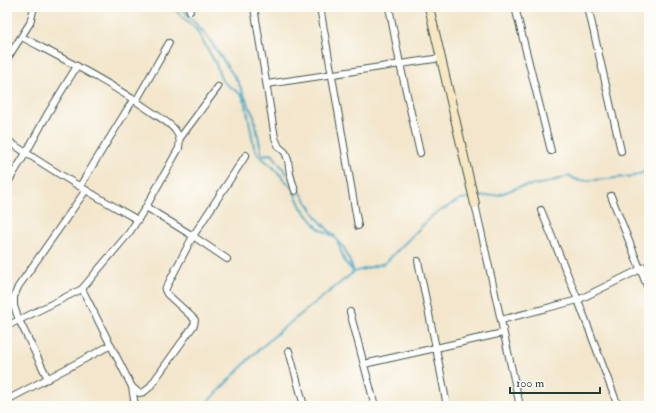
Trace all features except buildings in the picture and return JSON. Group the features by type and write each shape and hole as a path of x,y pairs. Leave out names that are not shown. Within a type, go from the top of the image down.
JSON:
{"street":[{"path":"7,59 30,23 34,7"},
{"path":"254,7 276,142 285,152 295,191"},
{"path":"320,7 358,226"},
{"path":"389,7 420,153"},
{"path":"429,7 520,406"},
{"path":"516,7 551,151"},
{"path":"588,7 621,151"},
{"path":"22,37 77,66 135,100 169,124 180,138"},
{"path":"80,186 135,100 169,43"},
{"path":"267,84 441,58"},
{"path":"7,184 77,66"},
{"path":"7,326 82,289 129,233 138,220 179,148 180,138 218,87"},
{"path":"7,140 86,190 138,220"},
{"path":"132,388 139,393 144,392 149,388 194,325 195,320 167,294 165,290 193,236 246,155"},
{"path":"48,379 19,320 14,306 14,297 18,287 86,190"},
{"path":"611,196 649,290"},
{"path":"146,207 228,259"},
{"path":"541,210 578,300 618,406"},
{"path":"418,261 447,406"},
{"path":"501,320 578,300 649,265"},
{"path":"82,289 132,388 135,406"},
{"path":"350,312 375,406"},
{"path":"364,364 503,333"},
{"path":"7,400 111,345"},
{"path":"289,351 304,406"}],"waterway":[{"path":"172,7 196,29 216,64 222,81 242,95 247,110 254,147 259,156 272,166 292,188"},
{"path":"181,7 207,36 238,82 254,117 262,155 272,154 287,174"},
{"path":"475,197 498,195 519,187 546,183 568,176 580,181 634,176 649,170"},
{"path":"297,187 318,219 334,236"},
{"path":"294,192 301,207 318,228 336,238 345,262 354,272"},
{"path":"204,406 253,355 281,330 354,272 385,263 433,215 461,199 471,198"},
{"path":"337,240 344,248 353,269"}]}
